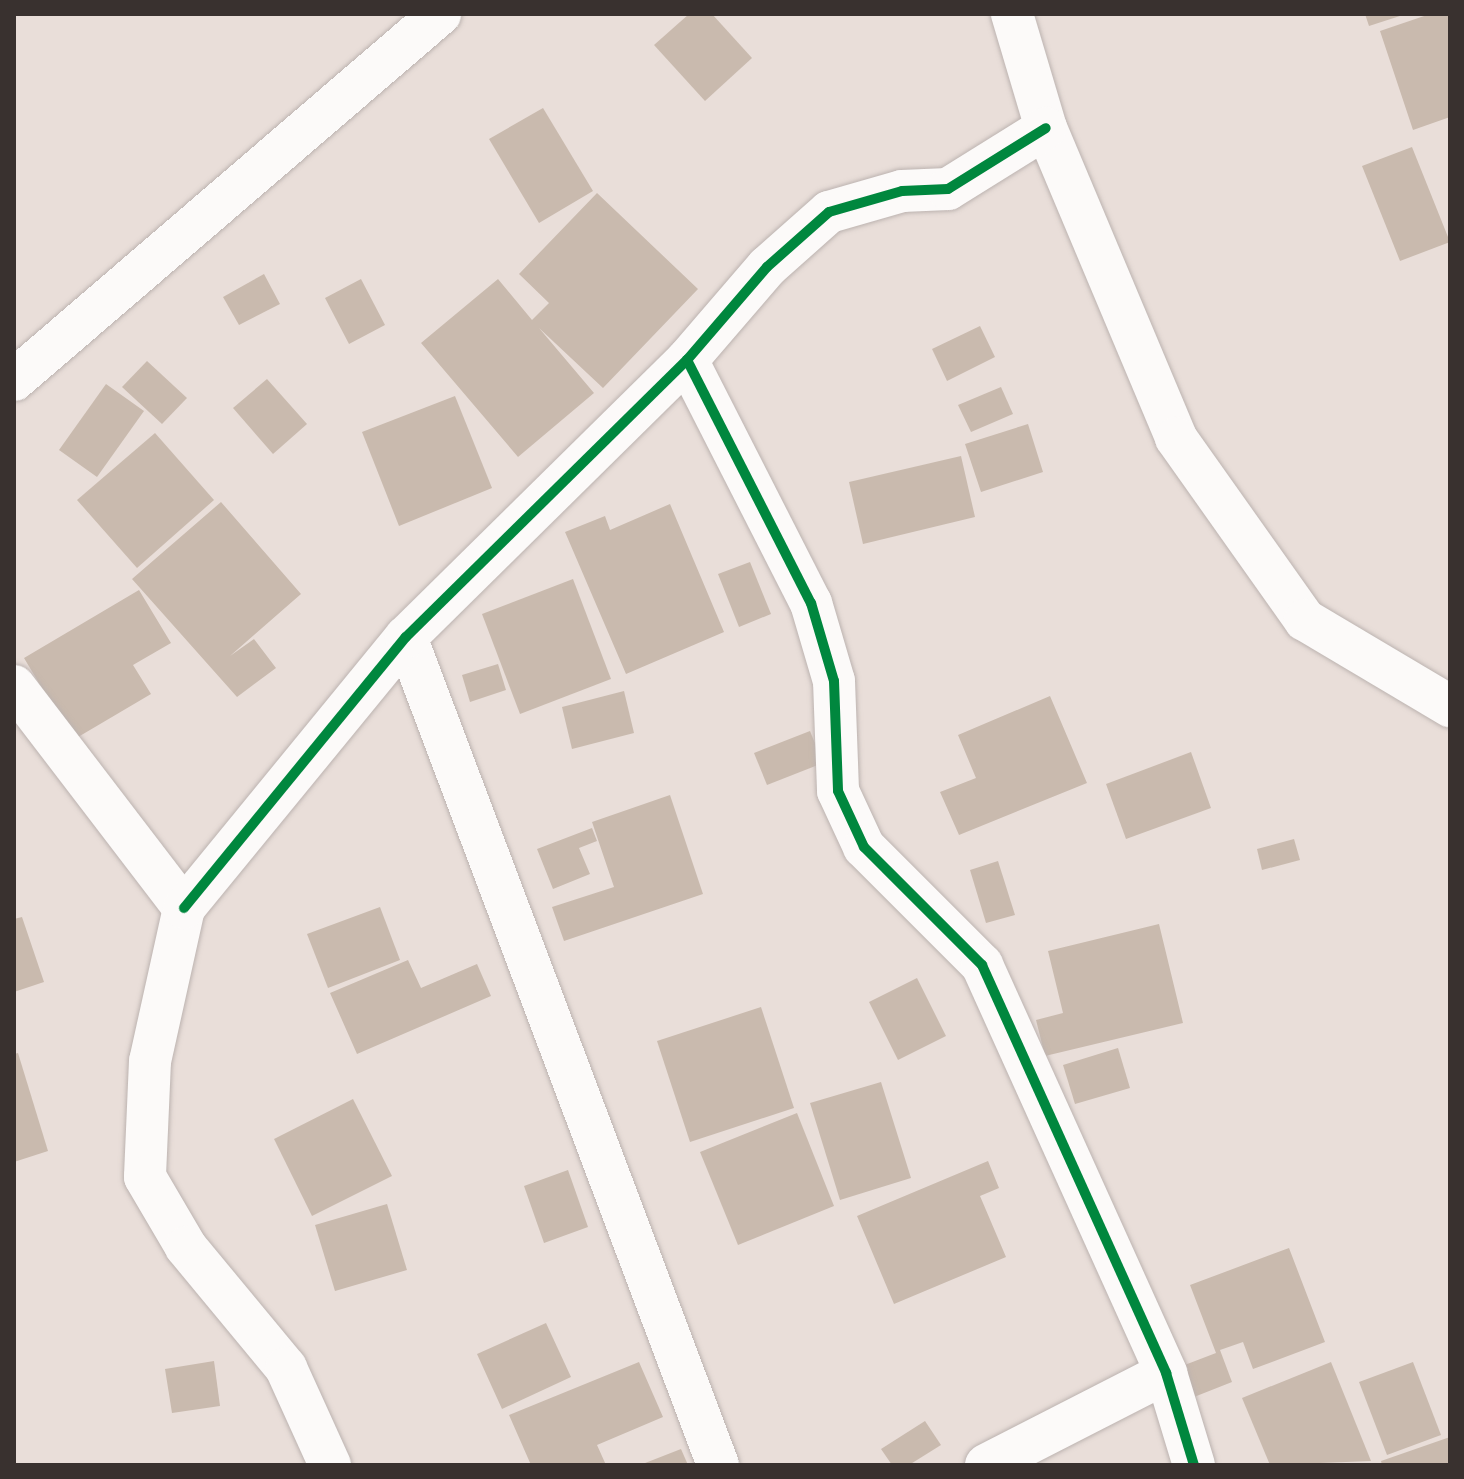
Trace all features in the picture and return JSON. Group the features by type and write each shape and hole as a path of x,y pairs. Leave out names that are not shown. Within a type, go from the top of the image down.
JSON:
{"street":[{"path":"14,380 440,14"},
{"path":"1012,14 1046,128 1176,438 1263,569 1305,620 1450,706"},
{"path":"330,1465 286,1368 186,1247 145,1177 150,1061 184,908 406,637 687,360 767,267 829,212 902,191 948,189 1046,128"},
{"path":"687,360 811,603 834,681 838,791 864,847 982,965 1166,1373 1194,1465"},
{"path":"406,637 718,1465"},
{"path":"14,686 184,908"},
{"path":"986,1465 1166,1373"}],"building":[{"path":"689,14 712,14 752,58 705,101 654,45"},
{"path":"1365,14 1403,14 1403,15 1369,26"},
{"path":"1430,14 1450,14 1450,117 1413,130 1380,31"},
{"path":"543,108 593,191 539,223 489,139"},
{"path":"1412,147 1450,242 1400,261 1362,166"},
{"path":"597,193 698,289 603,388 539,328 594,393 518,457 421,343 498,279 532,320 549,303 519,274"},
{"path":"264,274 280,304 239,325 223,297"},
{"path":"361,279 385,325 349,344 325,298"},
{"path":"980,326 995,357 947,381 932,349"},
{"path":"147,361 187,398 162,424 122,387"},
{"path":"267,379 307,424 273,454 233,408"},
{"path":"106,384 144,411 97,477 59,450"},
{"path":"1001,387 1013,414 971,432 958,405"},
{"path":"455,396 492,488 399,526 362,432"},
{"path":"1028,424 1043,472 981,492 965,444"},
{"path":"155,433 214,500 137,568 77,500"},
{"path":"961,456 975,517 863,544 849,482"},
{"path":"221,502 301,594 230,656 254,639 276,668 237,697 132,579"},
{"path":"670,504 724,632 626,674 565,532 605,516 610,530"},
{"path":"750,562 771,614 739,627 718,574"},
{"path":"573,579 611,679 520,714 482,614"},
{"path":"139,590 171,643 133,665 151,694 73,740 24,658"},
{"path":"498,664 506,690 470,702 462,675"},
{"path":"624,691 634,733 572,749 562,707"},
{"path":"1050,696 1087,783 959,835 940,792 976,778 958,735"},
{"path":"810,731 823,763 767,785 754,753"},
{"path":"1191,752 1211,808 1126,839 1106,784"},
{"path":"670,795 703,894 564,941 552,907 614,887 592,822"},
{"path":"592,828 597,841 579,848 590,874 553,889 537,849"},
{"path":"1294,839 1300,860 1262,870 1257,849"},
{"path":"998,861 1015,915 986,923 970,870"},
{"path":"380,907 400,960 328,988 307,934"},
{"path":"22,917 44,982 14,992 14,919"},
{"path":"1159,924 1183,1023 1045,1056 1036,1020 1063,1013 1048,951"},
{"path":"408,960 421,988 477,964 491,996 357,1054 330,993"},
{"path":"917,978 946,1036 898,1060 869,1002"},
{"path":"761,1007 794,1108 690,1142 657,1041"},
{"path":"1118,1048 1130,1088 1075,1104 1063,1065"},
{"path":"18,1053 48,1151 14,1162 14,1054"},
{"path":"881,1082 911,1178 840,1200 810,1103"},
{"path":"353,1099 392,1176 312,1216 274,1139"},
{"path":"797,1113 834,1206 738,1245 700,1152"},
{"path":"988,1161 999,1188 980,1196 1006,1257 894,1304 857,1216"},
{"path":"568,1170 588,1227 544,1243 524,1186"},
{"path":"387,1204 407,1270 335,1291 315,1225"},
{"path":"1289,1248 1325,1342 1253,1369 1243,1342 1220,1350 1232,1382 1194,1397 1182,1366 1216,1353 1190,1285"},
{"path":"546,1323 571,1377 502,1409 477,1354"},
{"path":"214,1361 220,1406 172,1413 165,1369"},
{"path":"639,1362 663,1417 597,1445 606,1465 531,1465 509,1415"},
{"path":"1331,1362 1371,1461 1270,1465 1242,1398"},
{"path":"1413,1362 1441,1435 1387,1455 1359,1382"},
{"path":"925,1421 941,1445 909,1465 892,1465 881,1449"},
{"path":"1450,1437 1450,1465 1382,1465 1381,1461"},
{"path":"681,1449 688,1465 640,1465"}],"cycle path":[{"path":"184,908 406,637 687,360 767,267 829,212 902,191 948,189 1046,128"},
{"path":"687,360 811,603 834,681 838,791 864,847 982,965 1166,1373 1194,1465"}]}
